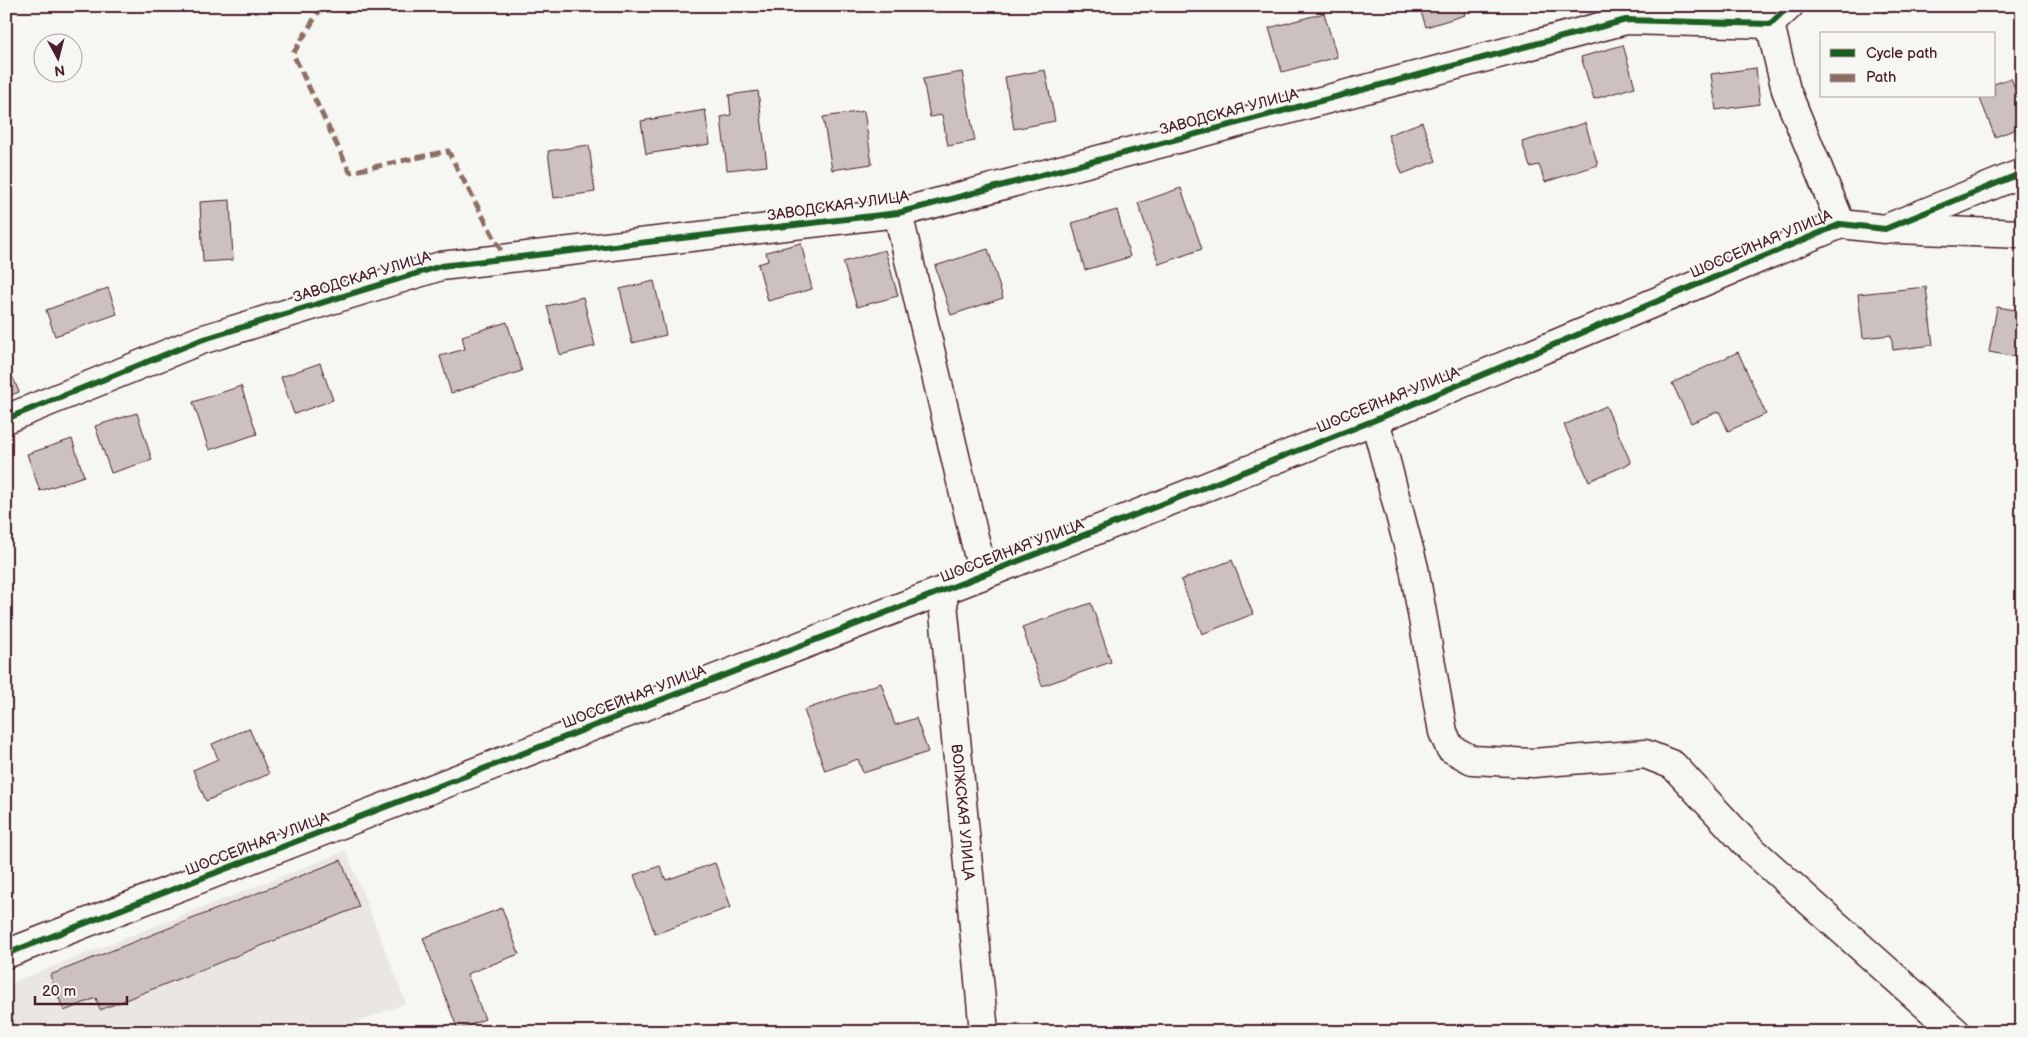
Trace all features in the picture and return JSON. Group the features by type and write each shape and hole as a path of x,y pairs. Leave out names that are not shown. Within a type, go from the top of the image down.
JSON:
{"street":[{"name":"ЗАВОДСКАЯ УЛИЦА","path":"6,419 201,340 440,266 898,213 1626,20 1780,15"},
{"path":"1780,15 1786,90 1841,224"},
{"name":"ШОССЕЙНАЯ УЛИЦА","path":"6,954 984,576 1375,420 1841,224 1885,229 2022,173"},
{"path":"898,213 984,576"},
{"path":"1885,229 2022,234"},
{"path":"1375,420 1414,568 1443,732 1450,748 1472,760 1533,763 1645,754 1674,766 1751,849 1956,1032"},
{"name":"ВОЛЖСКАЯ УЛИЦА","path":"942,592 984,1032"}],"shaded area":[{"path":"346,851 406,1003 333,1032 6,1032 6,985"}],"building":[{"path":"1419,6 1462,6 1465,15 1426,27"},
{"path":"1880,6 1897,6 1883,13"},
{"path":"1324,13 1337,57 1282,72 1269,28"},
{"path":"1623,45 1635,87 1594,99 1581,57"},
{"path":"1756,68 1760,104 1716,110 1711,74"},
{"path":"1045,70 1055,121 1014,129 1005,77"},
{"path":"962,72 975,141 948,146 942,115 930,117 923,79"},
{"path":"2011,78 2022,106 2022,127 1995,137 1980,98 1996,98 1996,83"},
{"path":"758,91 767,166 727,170 721,117 731,115 729,95"},
{"path":"705,110 710,144 646,154 641,121"},
{"path":"864,111 872,164 832,170 823,117"},
{"path":"1422,122 1436,161 1402,174 1388,135"},
{"path":"1585,123 1598,165 1545,182 1539,165 1530,167 1522,142"},
{"path":"589,145 595,192 554,198 548,151"},
{"path":"1181,188 1202,249 1159,264 1138,203"},
{"path":"230,200 233,260 203,262 200,202"},
{"path":"1117,210 1130,257 1085,270 1072,223"},
{"path":"801,243 812,289 768,301 758,264 768,261 766,252"},
{"path":"988,249 1003,298 951,315 935,266"},
{"path":"885,250 898,296 857,307 843,262"},
{"path":"654,281 666,335 632,343 620,289"},
{"path":"1926,287 1933,345 1893,350 1891,335 1863,338 1858,294"},
{"path":"108,288 117,314 55,336 46,310"},
{"path":"583,297 595,346 560,355 547,306"},
{"path":"1997,307 2022,311 2022,358 1989,352"},
{"path":"507,322 522,371 451,393 440,356 465,349 462,336"},
{"path":"1738,352 1766,414 1728,431 1719,411 1691,423 1672,383"},
{"path":"6,361 19,392 6,397"},
{"path":"320,363 333,400 294,414 281,377"},
{"path":"241,386 257,434 209,450 193,402"},
{"path":"1606,406 1631,463 1589,481 1564,425"},
{"path":"137,413 152,460 111,473 95,426"},
{"path":"72,439 84,476 40,491 27,454"},
{"path":"1232,560 1253,614 1202,634 1181,580"},
{"path":"1091,603 1111,662 1042,686 1022,627"},
{"path":"881,683 895,725 916,718 928,752 863,773 858,759 825,771 804,710"},
{"path":"249,728 269,774 206,801 193,770 218,759 212,744"},
{"path":"341,860 359,907 100,1010 96,998 64,1011 50,975"},
{"path":"715,863 731,907 655,934 634,875 660,866 666,880"},
{"path":"502,908 519,954 467,974 485,1019 458,1030 423,938"}],"marked path":[{"path":"322,6 293,54 350,172 448,151 505,258"}],"cycle path":[{"path":"6,419 201,340 441,266 898,213 1626,20 1770,24 1789,6"},
{"path":"6,954 983,575 1375,420 1841,224 1885,229 2022,173"}]}
